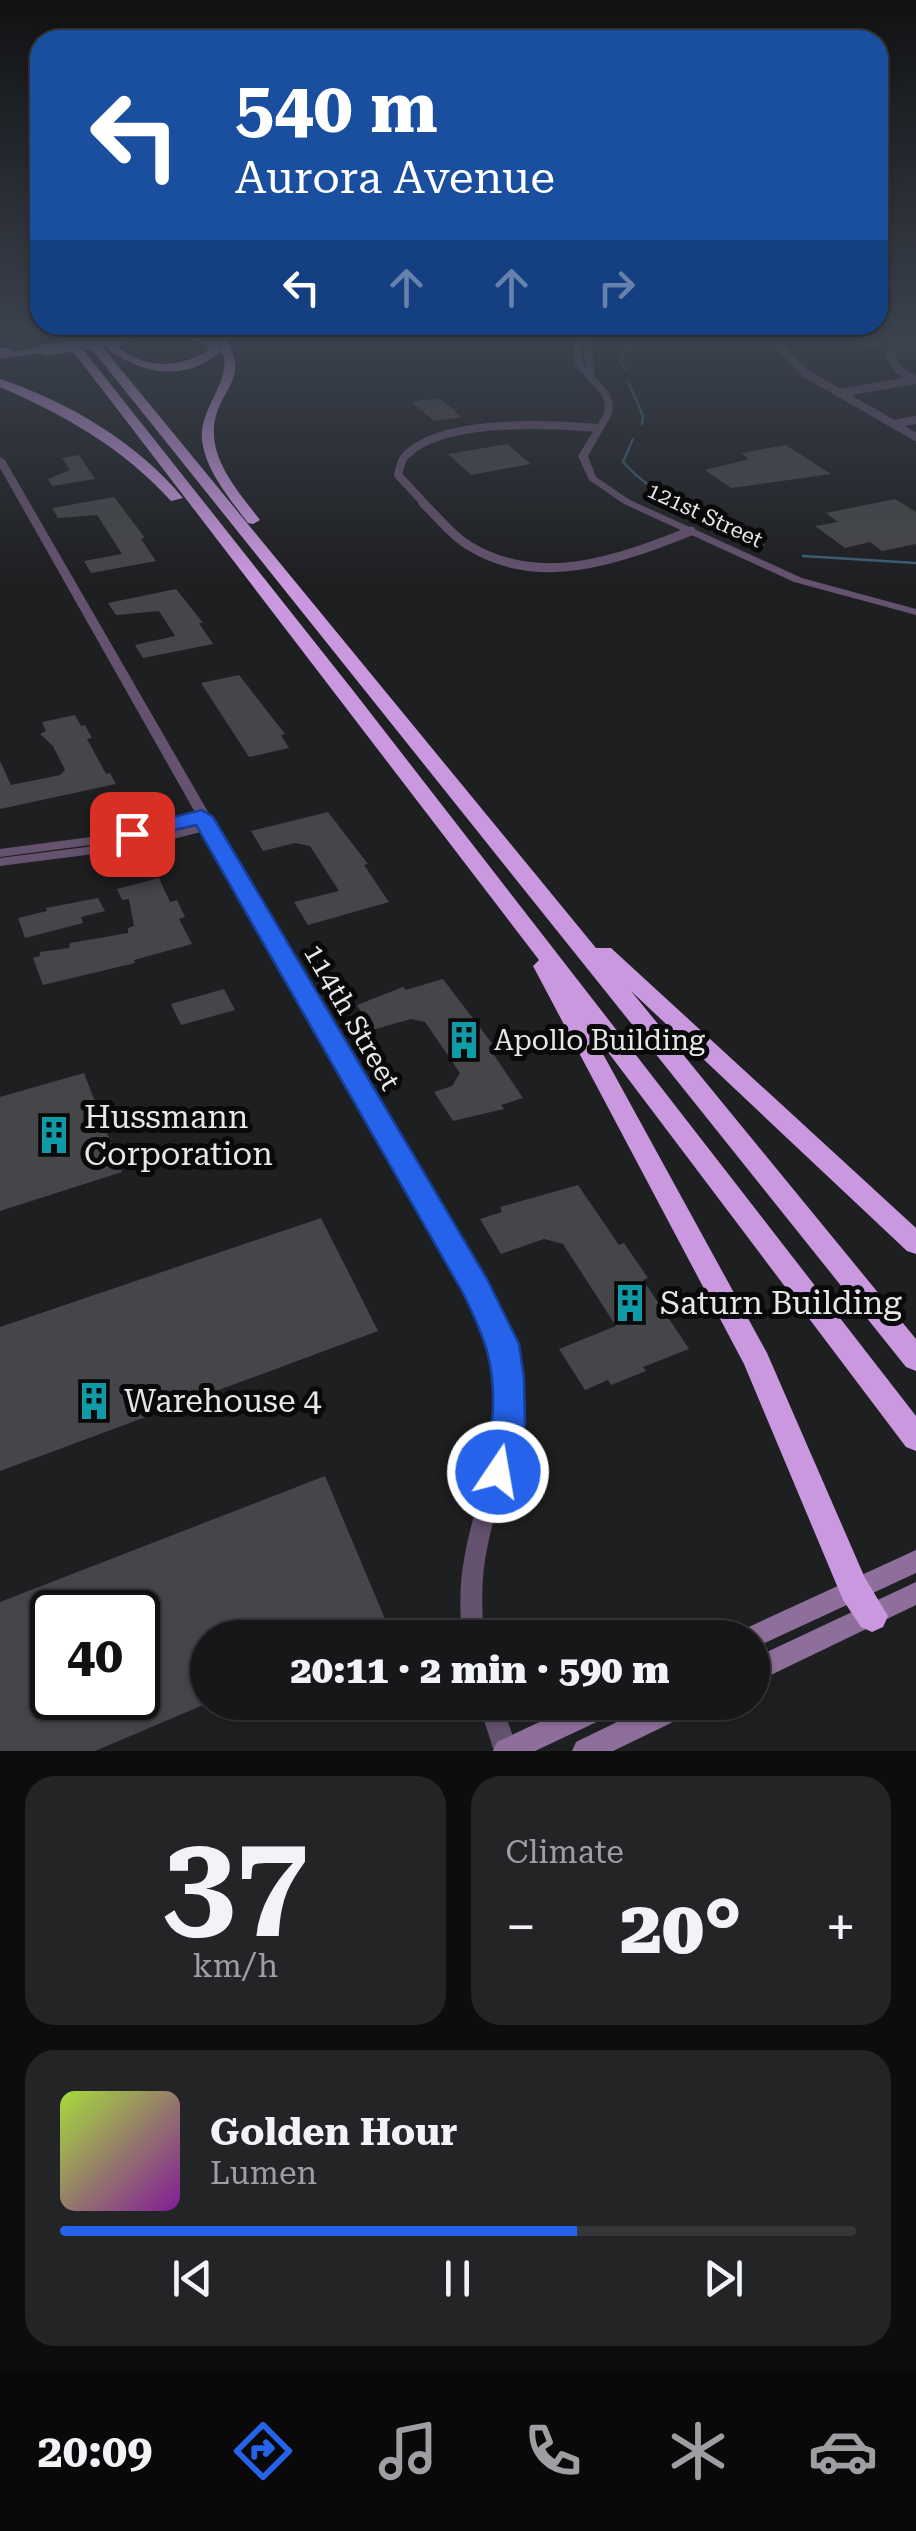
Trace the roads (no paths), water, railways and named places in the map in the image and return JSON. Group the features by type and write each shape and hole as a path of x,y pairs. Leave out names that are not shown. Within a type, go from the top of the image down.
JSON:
{"highway":[{"path":"68,415 143,465 168,488 290,636 349,697"},
{"path":"128,415 515,912 916,1438"},
{"path":"152,415 916,1359"},
{"path":"212,415 208,439 213,457 265,536 266,553"},
{"path":"546,900 916,1244"},
{"path":"515,912 757,1361 863,1603"}],"main road":[{"path":"770,1661 863,1603 916,1561"},
{"path":"770,1632 863,1603 916,1593"},
{"path":"506,1751 572,1720"},
{"path":"585,1751 650,1720"}],"street":[{"name":"121st Street","path":"607,415 583,456 592,478 617,497 808,584 916,612"},
{"path":"877,415 916,437"},
{"path":"894,424 916,420"},
{"path":"598,428 538,423 454,435 414,448 400,460 397,470 404,484 464,542 510,563 577,568 616,560 692,531"},
{"name":"114th Street","path":"0,460 476,1288 504,1344 508,1424 476,1547 470,1620"},
{"path":"0,853 205,822"},
{"path":"0,862 133,845 205,822"},
{"path":"495,1720 506,1751"}],"waterway":[{"path":"642,415 642,424"},
{"path":"633,439 623,462 638,477 688,511 763,545"},
{"path":"803,556 916,563"}],"place":[{"name":"Apollo Building","path":"464,1040"},
{"name":"Hussmann Corporation","path":"54,1135"},
{"name":"Saturn Building","path":"630,1303"},
{"name":"Warehouse 4","path":"94,1401"}]}
